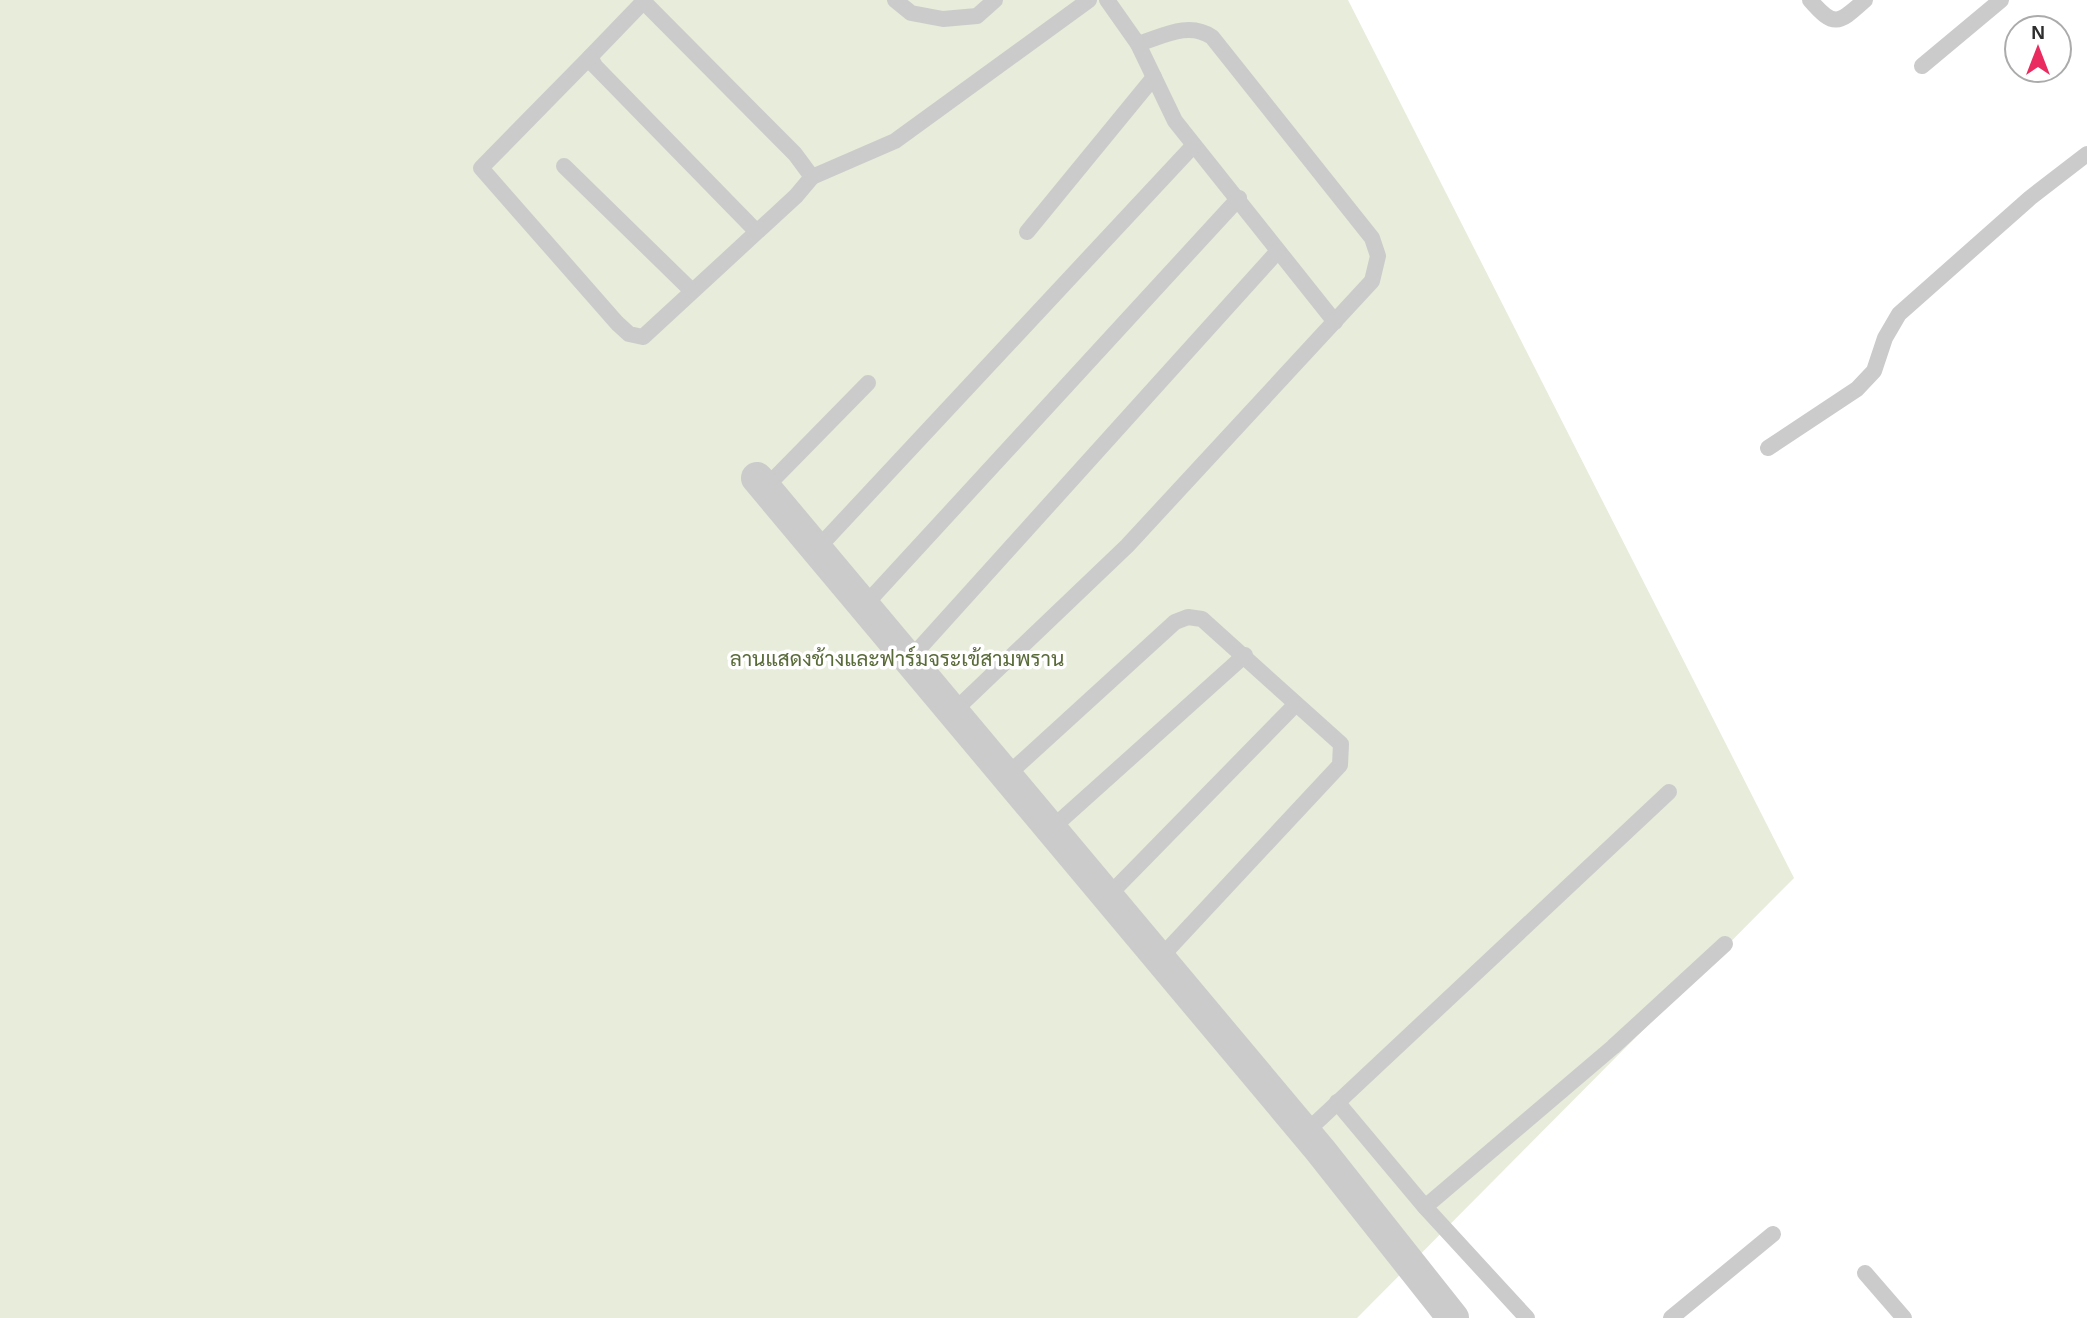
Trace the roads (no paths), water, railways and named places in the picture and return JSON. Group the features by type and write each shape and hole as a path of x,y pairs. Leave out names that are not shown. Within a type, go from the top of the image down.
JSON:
{"street":[{"path":"761,483 951,714 1108,896 1305,1133 1453,1318"}],"lane":[{"path":"895,0 911,13 943,19 976,16 991,1"},
{"path":"812,177 794,154 644,1 481,168 629,334 643,337 812,177 895,141 1089,0"},
{"path":"1107,0 1138,44 1175,121 1193,146 1239,198 1335,322"},
{"path":"1810,0 1826,19 1835,21 1844,18 1865,0"},
{"path":"1922,66 2001,0"},
{"path":"951,714 1128,546 1372,281 1378,256 1372,238 1212,37 1202,29 1191,28 1138,44"},
{"path":"590,57 595,66 756,231"},
{"path":"1027,232 1154,77"},
{"path":"816,550 1193,146"},
{"path":"1768,448 1857,390 1874,370 1885,338 1899,314 2030,198 2087,153"},
{"path":"564,166 692,291"},
{"path":"863,607 1239,198"},
{"path":"908,662 1278,251"},
{"path":"761,483 867,383"},
{"path":"1005,777 1175,622 1188,617 1202,619 1245,655 1340,744 1340,765 1158,958"},
{"path":"1051,829 1245,655"},
{"path":"1108,896 1296,704"},
{"path":"1305,1133 1668,792"},
{"path":"1426,1207 1614,1047 1725,944"},
{"path":"1337,1102 1426,1207 1528,1318"},
{"path":"1671,1318 1773,1234"},
{"path":"1865,1273 1905,1318"}],"park label":[{"name":"ลานแสดงช้างและฟาร์มจระเข้สามพราน","path":"897,659"}]}
